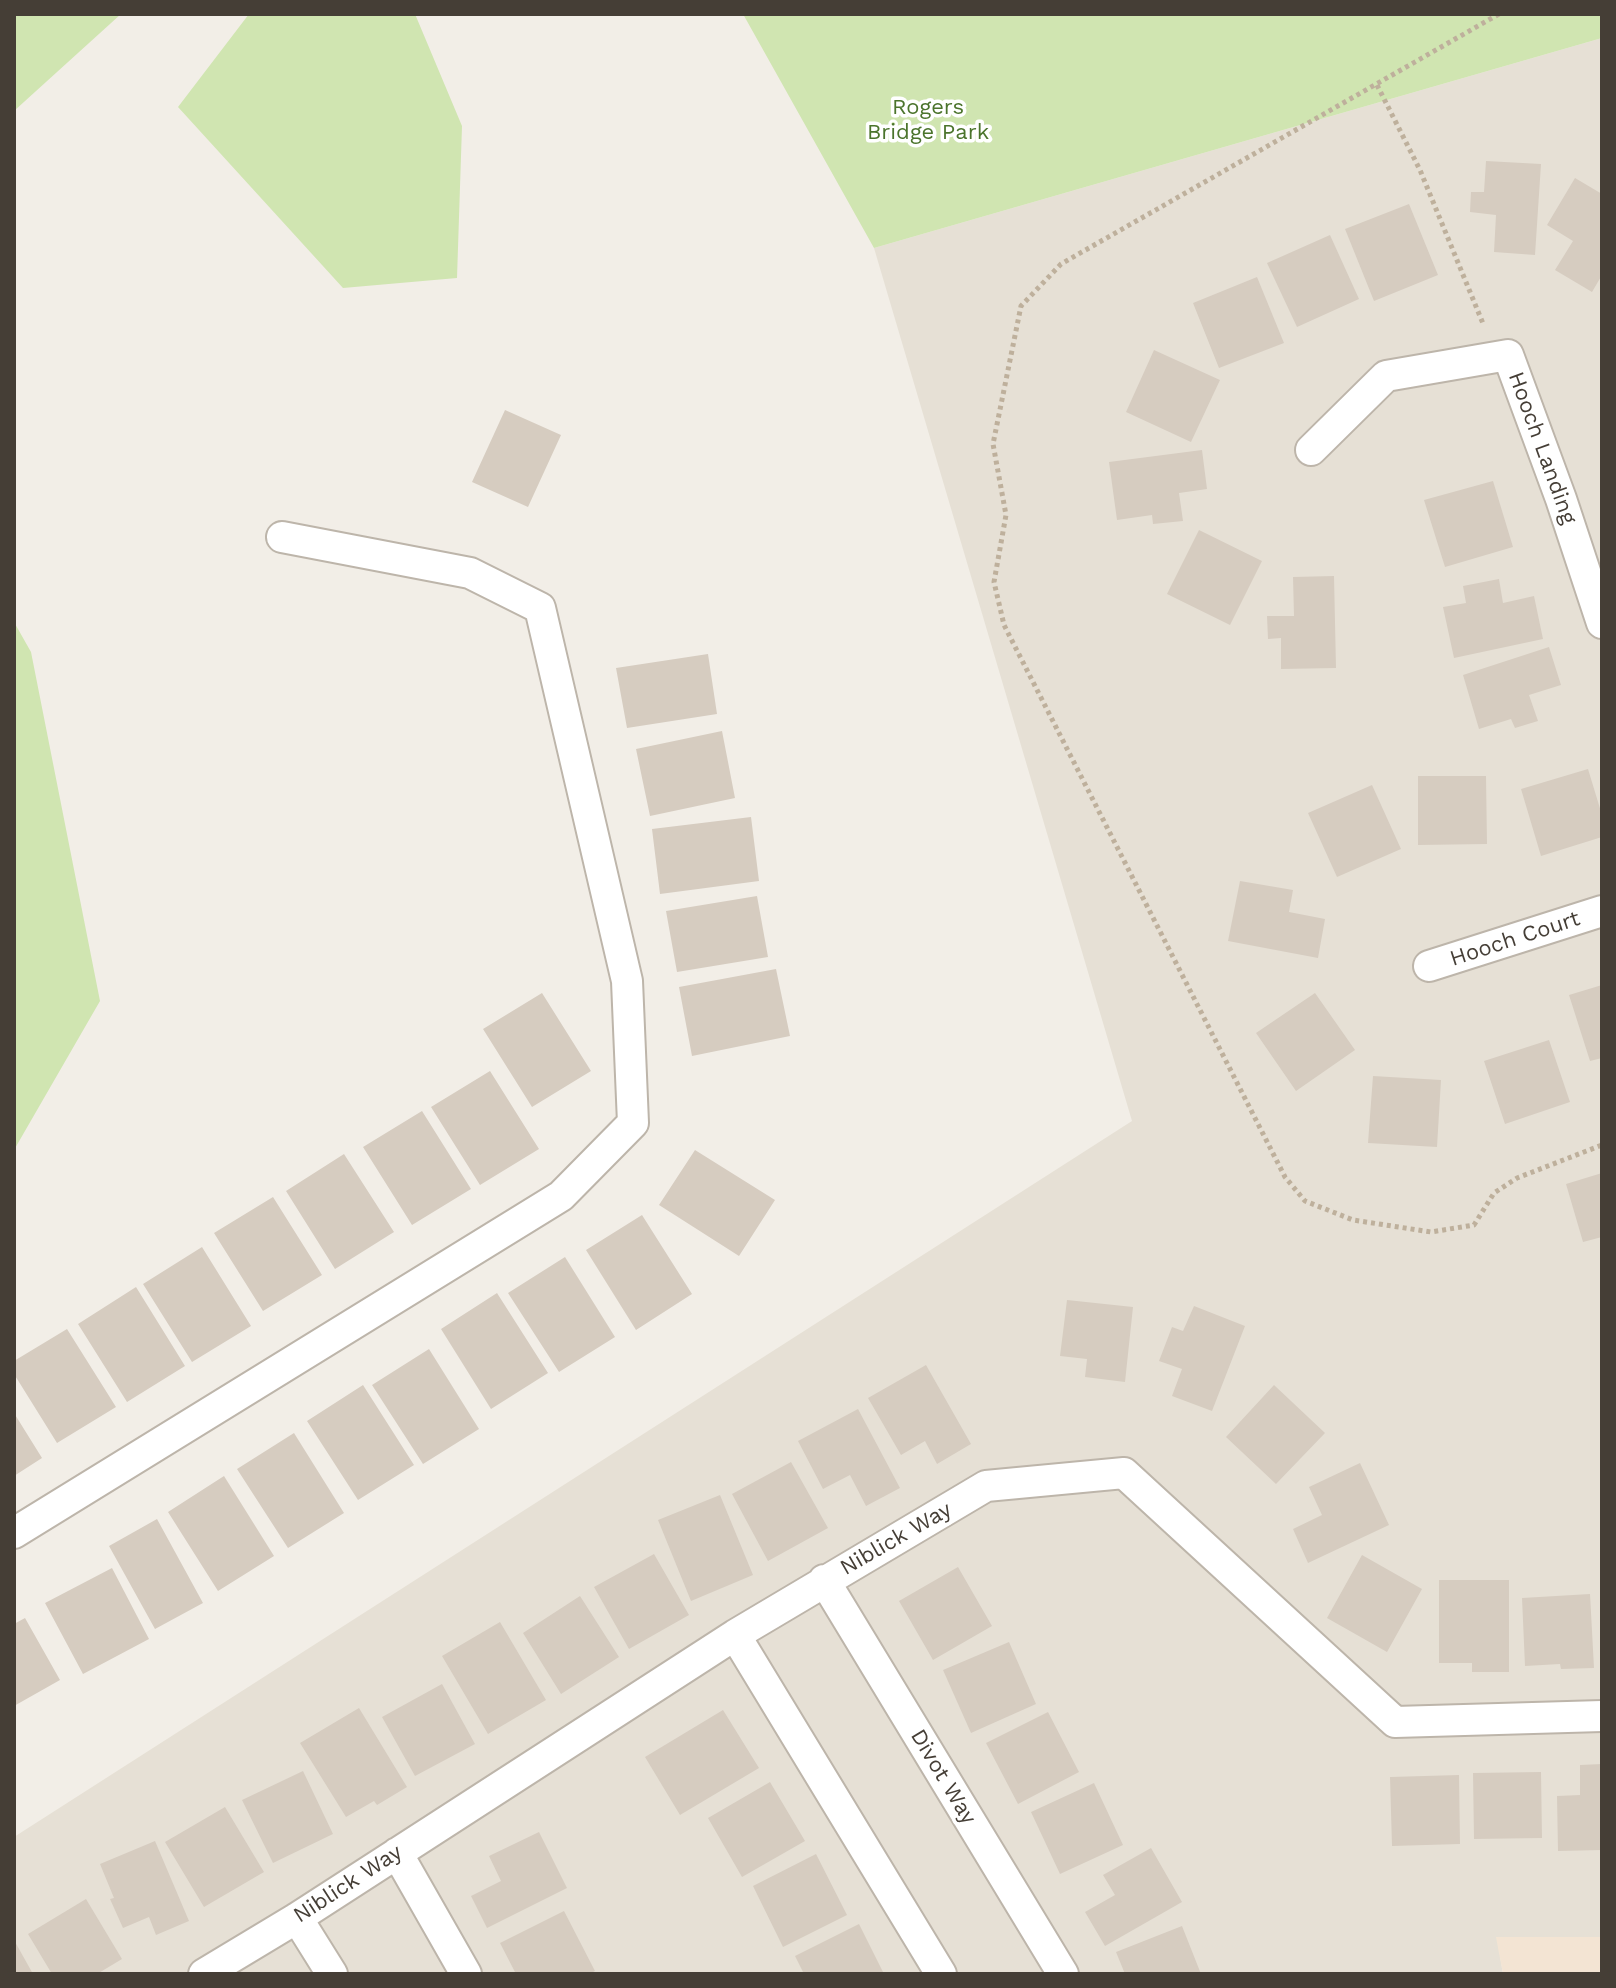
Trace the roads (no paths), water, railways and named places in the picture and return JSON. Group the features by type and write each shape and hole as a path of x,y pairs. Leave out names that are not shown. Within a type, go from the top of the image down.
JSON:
{"street":[{"name":"Hooch Landing","path":"1311,450 1386,376 1508,355 1602,623"},
{"path":"14,1533 561,1196 633,1123 627,981 540,608 470,573 282,537"},
{"name":"Hooch Court","path":"1429,966 1602,911"},
{"name":"Niblick Way","path":"204,1974 297,1918 735,1635 986,1486 1124,1473 1395,1722 1602,1716"},
{"name":"Divot Way","path":"824,1580 1063,1974"},
{"path":"735,1635 941,1974"},
{"path":"397,1853 466,1974"},
{"path":"297,1918 332,1974"}],"park label":[{"name":"Rogers Bridge Park","path":"928,120"}]}
